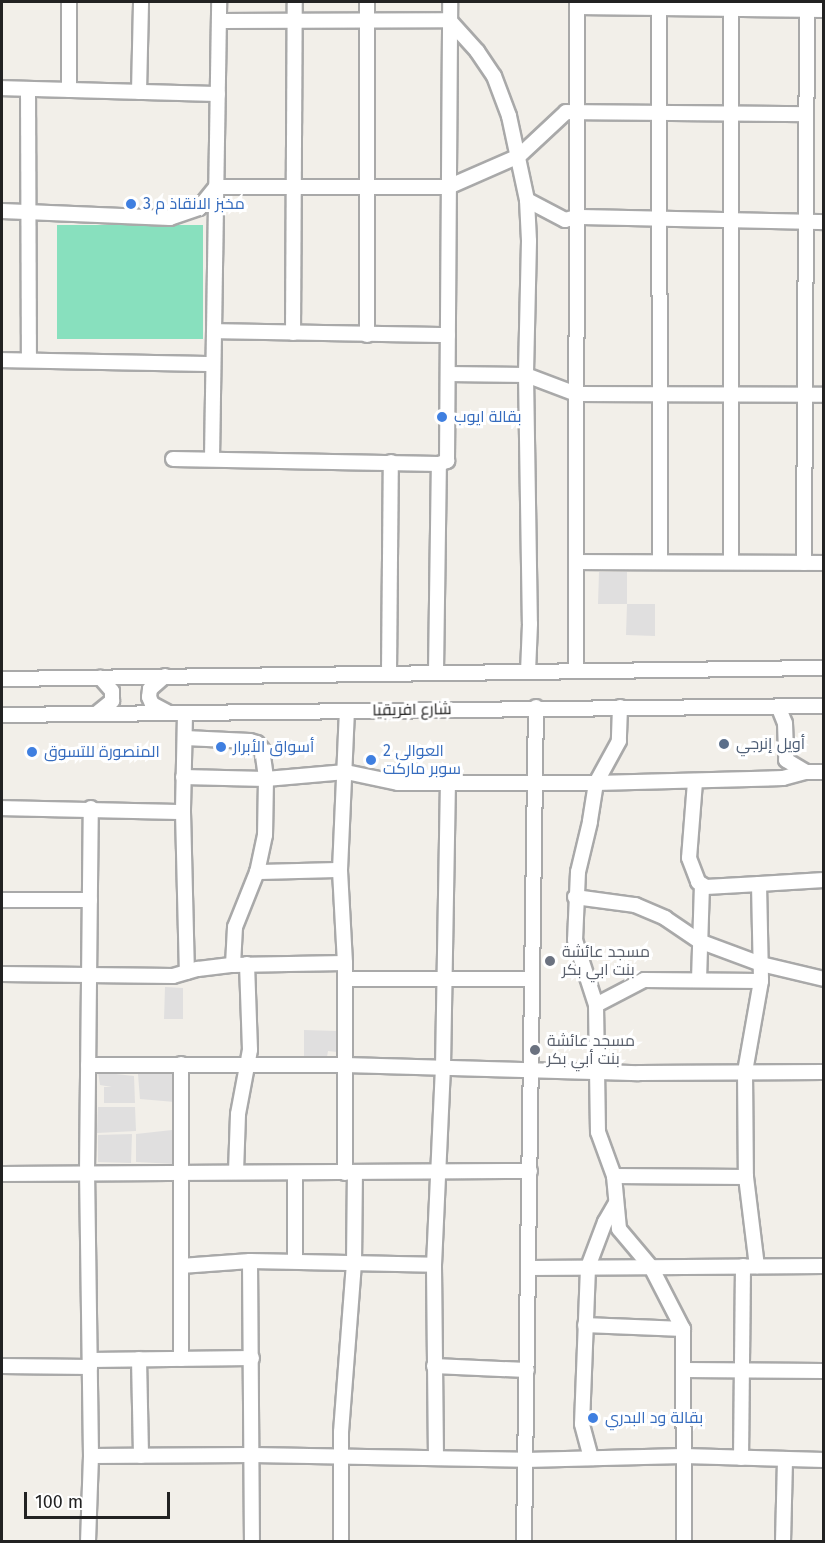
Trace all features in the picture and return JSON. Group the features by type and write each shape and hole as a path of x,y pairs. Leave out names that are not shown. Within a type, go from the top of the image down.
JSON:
{"street":[{"path":"69,2 69,90"},
{"path":"139,92 141,2"},
{"path":"212,459 219,2"},
{"path":"293,333 295,2"},
{"path":"367,2 367,335"},
{"path":"173,459 439,464 447,461 450,2"},
{"path":"576,670 577,4 807,6 824,10"},
{"path":"659,5 660,562"},
{"path":"731,5 733,114 731,562"},
{"path":"804,563 807,6"},
{"path":"219,21 449,20 477,51 494,76 509,116 527,200 529,241 526,375 530,624 528,670"},
{"path":"2,88 218,94"},
{"path":"28,89 28,360"},
{"path":"216,187 448,188 519,156 566,112 576,114 806,114"},
{"path":"2,211 170,218 199,208 216,187"},
{"path":"527,200 565,220 576,218 824,222"},
{"path":"213,331 448,335"},
{"path":"2,360 213,364"},
{"path":"448,374 526,375 576,394 824,395"},
{"path":"389,673 391,462"},
{"path":"436,672 439,464"},
{"path":"576,562 824,563"},
{"path":"2,679 528,670 824,668"},
{"path":"165,676 150,689 149,697 155,707 169,713"},
{"path":"94,715 112,701 112,691 100,677"},
{"path":"778,706 785,723 786,760 806,772"},
{"name":"شارع افريقيا","path":"2,716 536,707 824,706"},
{"path":"524,1542 536,707"},
{"path":"620,707 617,747 596,783 575,897 575,940 596,1005 598,1132 614,1176 619,1229 651,1267 683,1329 684,1542"},
{"path":"341,1542 341,1458 354,1264 345,1065 345,963 340,870 347,711"},
{"path":"185,714 183,812 187,972"},
{"path":"185,738 257,743 262,749 266,779 267,815 257,872 235,927 250,1041 238,1114 236,1172"},
{"path":"183,777 266,779 345,772 398,783 535,781 596,783 783,778 806,772 824,772"},
{"path":"695,782 689,858 694,875 702,885 699,980"},
{"path":"436,1458 434,1265 443,1067 448,783"},
{"path":"2,807 183,812"},
{"path":"88,1542 92,1456 87,1172 91,808"},
{"path":"257,872 340,870"},
{"path":"702,885 824,880"},
{"path":"757,1266 746,1177 745,1071 761,981 759,884"},
{"path":"575,897 635,905 664,918 699,941 761,964 824,979"},
{"path":"2,900 90,900"},
{"path":"2,975 173,976 240,965 345,963"},
{"path":"345,979 532,979"},
{"path":"596,1005 644,980 761,981"},
{"path":"181,1064 181,1359"},
{"path":"88,1065 345,1065 596,1070 639,1073 824,1072"},
{"path":"2,1174 530,1171"},
{"path":"295,1173 295,1261"},
{"path":"614,1176 746,1177"},
{"path":"591,1458 582,1424 588,1267 605,1222 616,1203"},
{"path":"182,1266 250,1261 434,1265"},
{"path":"250,1261 252,1542"},
{"path":"741,1458 742,1266"},
{"path":"528,1268 824,1266"},
{"path":"585,1325 683,1329"},
{"path":"2,1366 139,1359 252,1358"},
{"path":"139,1359 141,1456"},
{"path":"434,1366 527,1370"},
{"path":"684,1370 824,1371"},
{"path":"92,1456 252,1455 525,1460 684,1456 824,1460"},
{"path":"783,1542 785,1459"}],"shaded area":[{"path":"599,572 627,572 627,604 598,604"},
{"path":"627,604 655,604 655,636 626,635"},
{"path":"165,987 183,988 183,1019 164,1019"},
{"path":"304,1030 337,1031 337,1052 328,1051 327,1057 304,1058"},
{"path":"98,1072 134,1076 135,1103 104,1103 104,1087 112,1087 100,1085"},
{"path":"138,1074 173,1074 175,1102 140,1099"},
{"path":"98,1107 135,1107 136,1131 97,1133"},
{"path":"172,1130 175,1164 136,1162 136,1134"},
{"path":"132,1134 131,1163 98,1162 98,1135"}],"green space":[{"path":"57,225 203,225 203,339 57,339"}],"place":[{"name":"مخبز الانقاذ م 3","path":"131,204"},
{"name":"بقالة ايوب","path":"442,417"},
{"name":"أويل إنرجي","path":"724,744"},
{"name":"أسواق الأبرار","path":"221,747"},
{"name":"المنصورة للتسوق","path":"32,752"},
{"name":"العوالي 2 سوبر ماركت","path":"371,760"},
{"name":"مسجد عائشة بنت ابي بكر","path":"550,961"},
{"name":"مسجد عائشة بنت أبي بكر","path":"535,1050"},
{"name":"بقالة ود البدري","path":"593,1418"}]}
